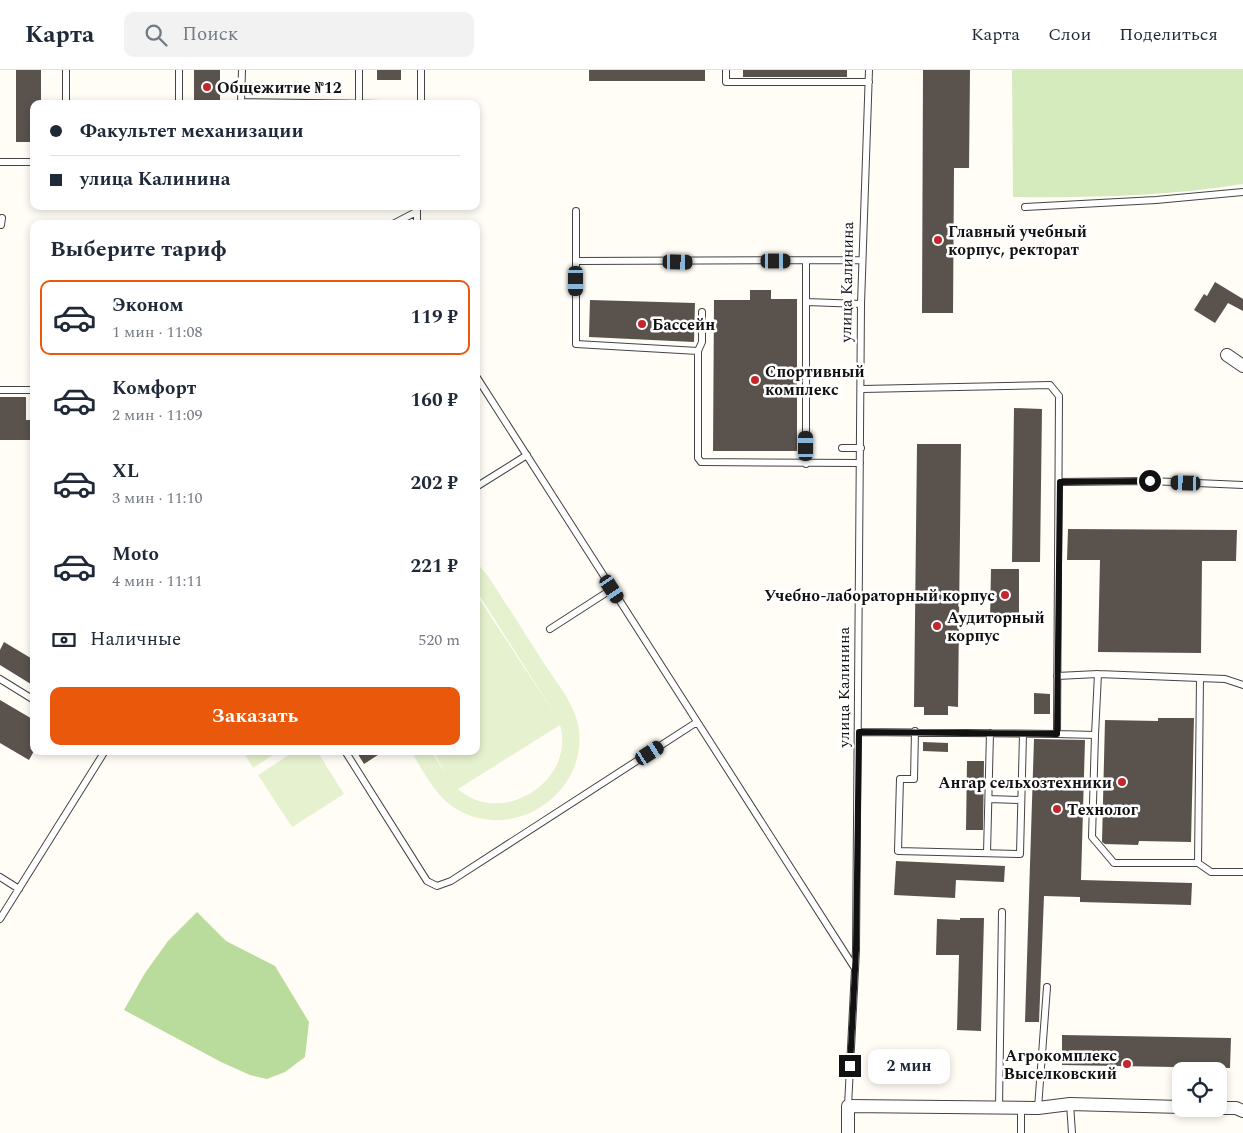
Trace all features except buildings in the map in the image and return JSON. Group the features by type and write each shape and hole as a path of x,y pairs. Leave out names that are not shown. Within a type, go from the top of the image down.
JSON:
{"street":[{"path":"1227,355 1243,366"},
{"path":"848,1106 1038,1108 1070,1104 1172,1107"},
{"name":"улица Калинина","path":"848,1106 848,1133"},
{"path":"1227,1108 1236,1108 1243,1111"}],"lane":[{"path":"66,70 66,100"},
{"path":"179,70 180,100"},
{"path":"241,100 242,70"},
{"path":"359,70 359,100"},
{"path":"421,100 422,70"},
{"path":"726,70 726,82 869,82"},
{"name":"улица Калинина","path":"848,1106 855,968 859,732 861,304 869,70"},
{"path":"0,162 30,162"},
{"path":"1025,207 1156,200 1243,192"},
{"path":"399,220 415,210"},
{"path":"576,211 576,344 698,351"},
{"path":"1,225 2,218"},
{"path":"576,261 862,260"},
{"path":"806,261 806,464"},
{"path":"807,302 861,304"},
{"path":"702,312 702,342 698,351 700,461 705,464 860,463"},
{"path":"480,382 855,968"},
{"path":"862,389 1050,385 1059,396 1060,482 1057,734"},
{"path":"0,390 30,390"},
{"path":"842,448 860,448"},
{"path":"480,484 527,455"},
{"path":"1060,482 1150,481 1243,485"},
{"path":"550,629 612,589"},
{"path":"1057,676 1098,674 1225,679 1243,685"},
{"path":"1098,674 1092,837 1114,863 1198,862 1212,872 1243,872"},
{"path":"1198,862 1200,678"},
{"path":"0,679 30,698"},
{"path":"348,755 427,881 438,886 451,881 697,722"},
{"path":"859,732 1095,736"},
{"path":"915,732 914,779 900,779 898,851 1020,854 1023,734"},
{"path":"987,853 990,733"},
{"path":"0,919 103,755"},
{"path":"989,799 1021,800"},
{"path":"0,877 19,889"},
{"path":"999,1107 1002,912"},
{"path":"1038,1108 1047,987"},
{"path":"1070,1104 1072,1133"},
{"path":"1021,1133 1022,1107"}],"green space":[{"path":"1012,70 1243,70 1243,184 1186,191 1128,195 1013,197"},
{"path":"480,567 564,693 576,716 579,747 574,768 563,787 548,802 529,813 508,819 486,820 464,813 439,795 413,755 434,755 446,774 435,755 480,755 480,600 558,719 480,596","holes":["560,725 562,745 557,764 546,780 532,793 514,801 495,803 476,800 458,789"]},
{"path":"245,755 273,755 253,768"},
{"path":"289,755 320,755 344,794 292,827 258,775"},
{"path":"197,912 226,941 275,966 309,1022 305,1057 285,1072 267,1079 250,1075 221,1062 124,1010 145,973 168,941"}],"place":[{"name":"Общежитие №12","path":"207,87"},
{"name":"Главный учебный корпус, ректорат","path":"938,240"},
{"name":"Бассейн","path":"642,324"},
{"name":"Спортивный комплекс","path":"755,380"},
{"name":"Учебно-лабораторный корпус","path":"1005,595"},
{"name":"Аудиторный корпус","path":"937,626"},
{"name":"Ангар сельхозтехники","path":"1122,782"},
{"name":"Технолог","path":"1057,809"},
{"name":"Агрокомплекс Выселковский","path":"1127,1064"}],"route":[{"path":"850,1066 856,950 859,732 1057,734 1060,482 1150,481"}]}
